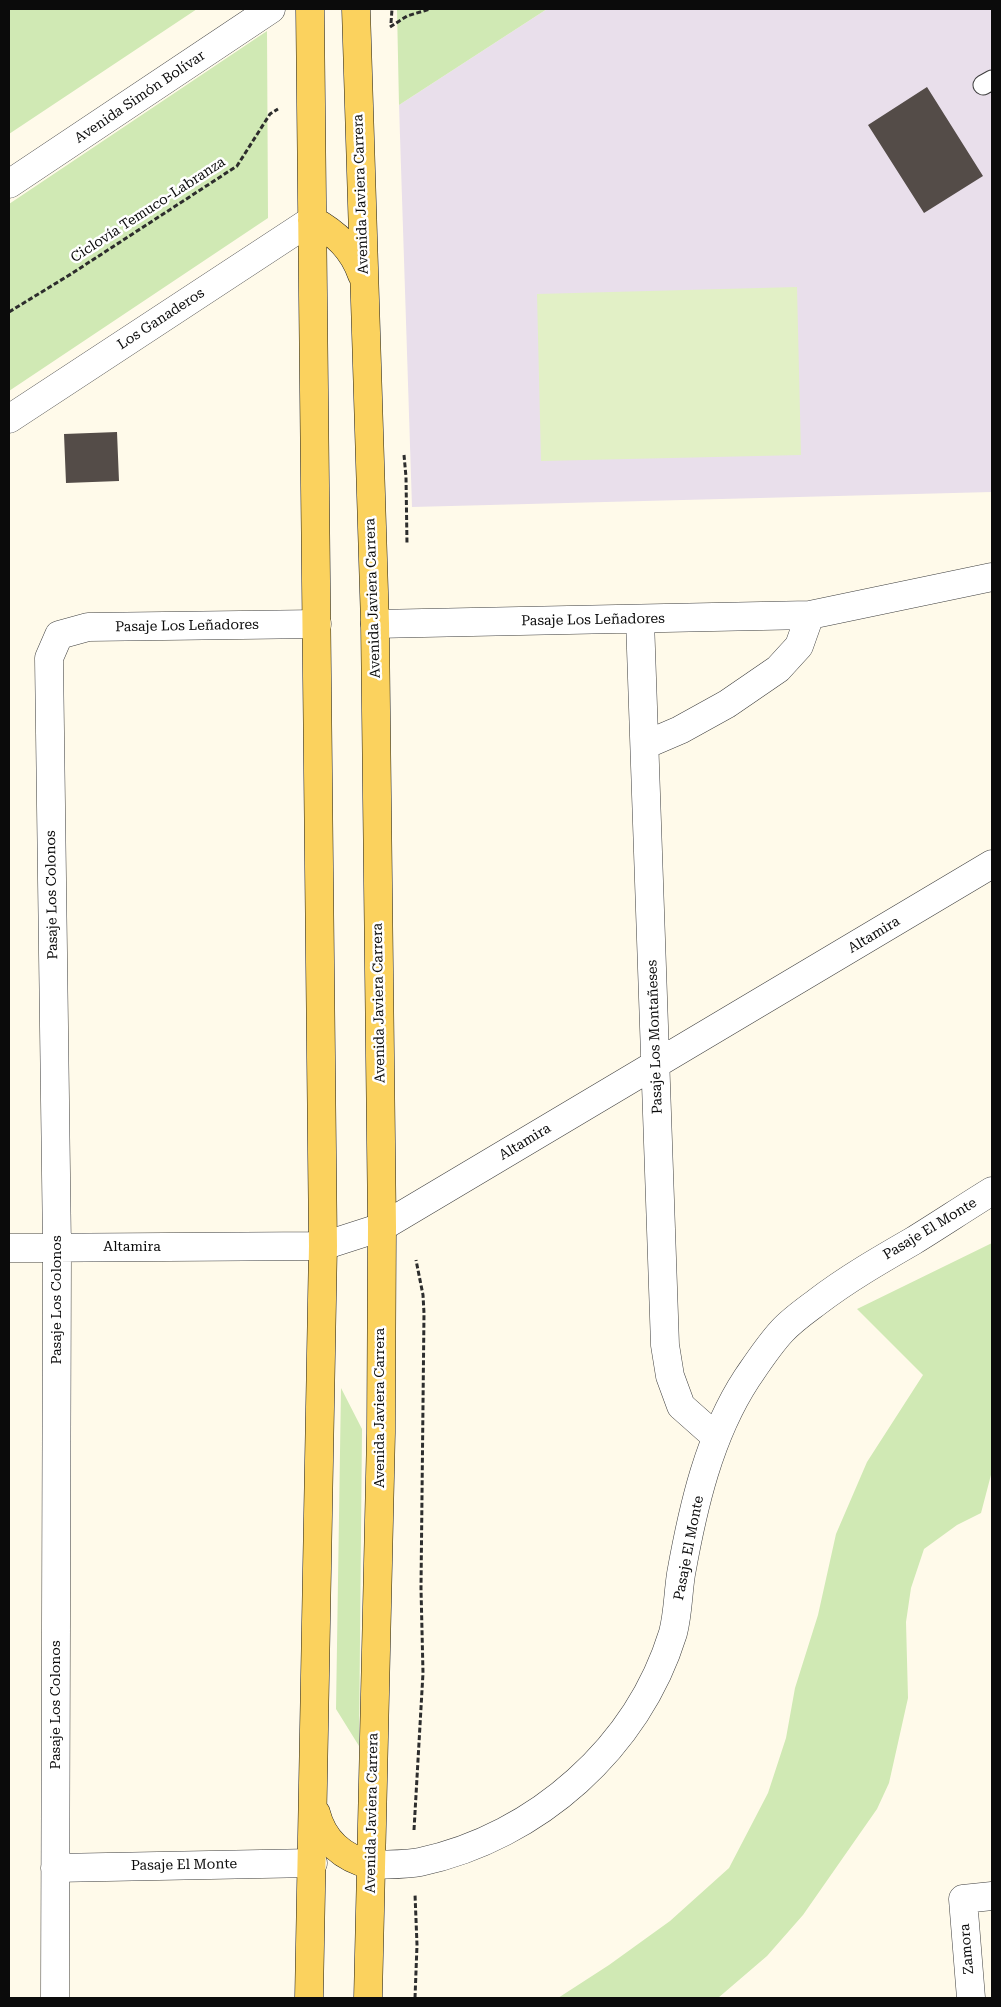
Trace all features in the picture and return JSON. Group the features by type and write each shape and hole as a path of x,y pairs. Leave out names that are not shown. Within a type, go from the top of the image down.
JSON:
{"main road":[{"path":"309,1998 323,1246 310,9"},
{"name":"Avenida Javiera Carrera","path":"356,9 375,624 382,1227 381,1443 368,1998"},
{"path":"312,220 327,228 345,245 359,266 364,282"},
{"path":"314,1807 319,1825 329,1841 343,1854 356,1861 371,1865"}],"street":[{"name":"Avenida Simón Bolívar","path":"9,184 271,9"},
{"name":"Los Ganaderos","path":"9,419 312,220"},
{"name":"Pasaje Los Leñadores","path":"375,624 810,615 992,577"},
{"path":"645,745 680,730 727,704 778,669 799,646 810,615"},
{"name":"Pasaje Los Montañeses","path":"640,620 664,1345 670,1376 682,1406 716,1437"},
{"name":"Pasaje Los Leñadores","path":"88,627 317,624"},
{"name":"Pasaje Los Colonos","path":"55,1998 57,1247 49,658 59,635 88,627"},
{"name":"Altamira","path":"9,1248 323,1246 382,1227 992,864"},
{"name":"Pasaje El Monte","path":"371,1865 419,1862 457,1851 494,1836 530,1816 563,1793 594,1767 620,1737 642,1703 660,1668 674,1630 691,1524 716,1437 746,1380 784,1329 829,1293 992,1190"},
{"name":"Pasaje El Monte","path":"56,1868 313,1863"},
{"name":"Zamora","path":"971,1998 963,1899 992,1896"}],"path":[{"path":"356,52 395,23 408,16 430,9"},
{"name":"Ciclovía Temuco-Labranza","path":"9,312 237,166 270,114 311,87"}],"shaded area":[{"path":"547,9 992,9 992,492 412,507 399,105"}],"green space":[{"path":"9,9 197,9 9,134"},
{"path":"397,9 547,9 399,105"},
{"path":"267,31 268,218 9,391 9,204"},
{"path":"797,287 801,455 541,461 537,294"},
{"path":"992,1243 992,1471 981,1513 957,1525 924,1549 911,1588 906,1622 908,1698 889,1783 877,1809 803,1915 767,1956 718,1998 558,1998 609,1965 670,1921 729,1868 768,1793 786,1738 795,1688 818,1615 836,1534 867,1462 923,1375 857,1309"},
{"path":"341,1388 362,1429 359,1746 336,1709"}],"building":[{"path":"927,87 983,176 924,213 868,125"},
{"path":"117,432 119,481 66,483 64,434"}]}
